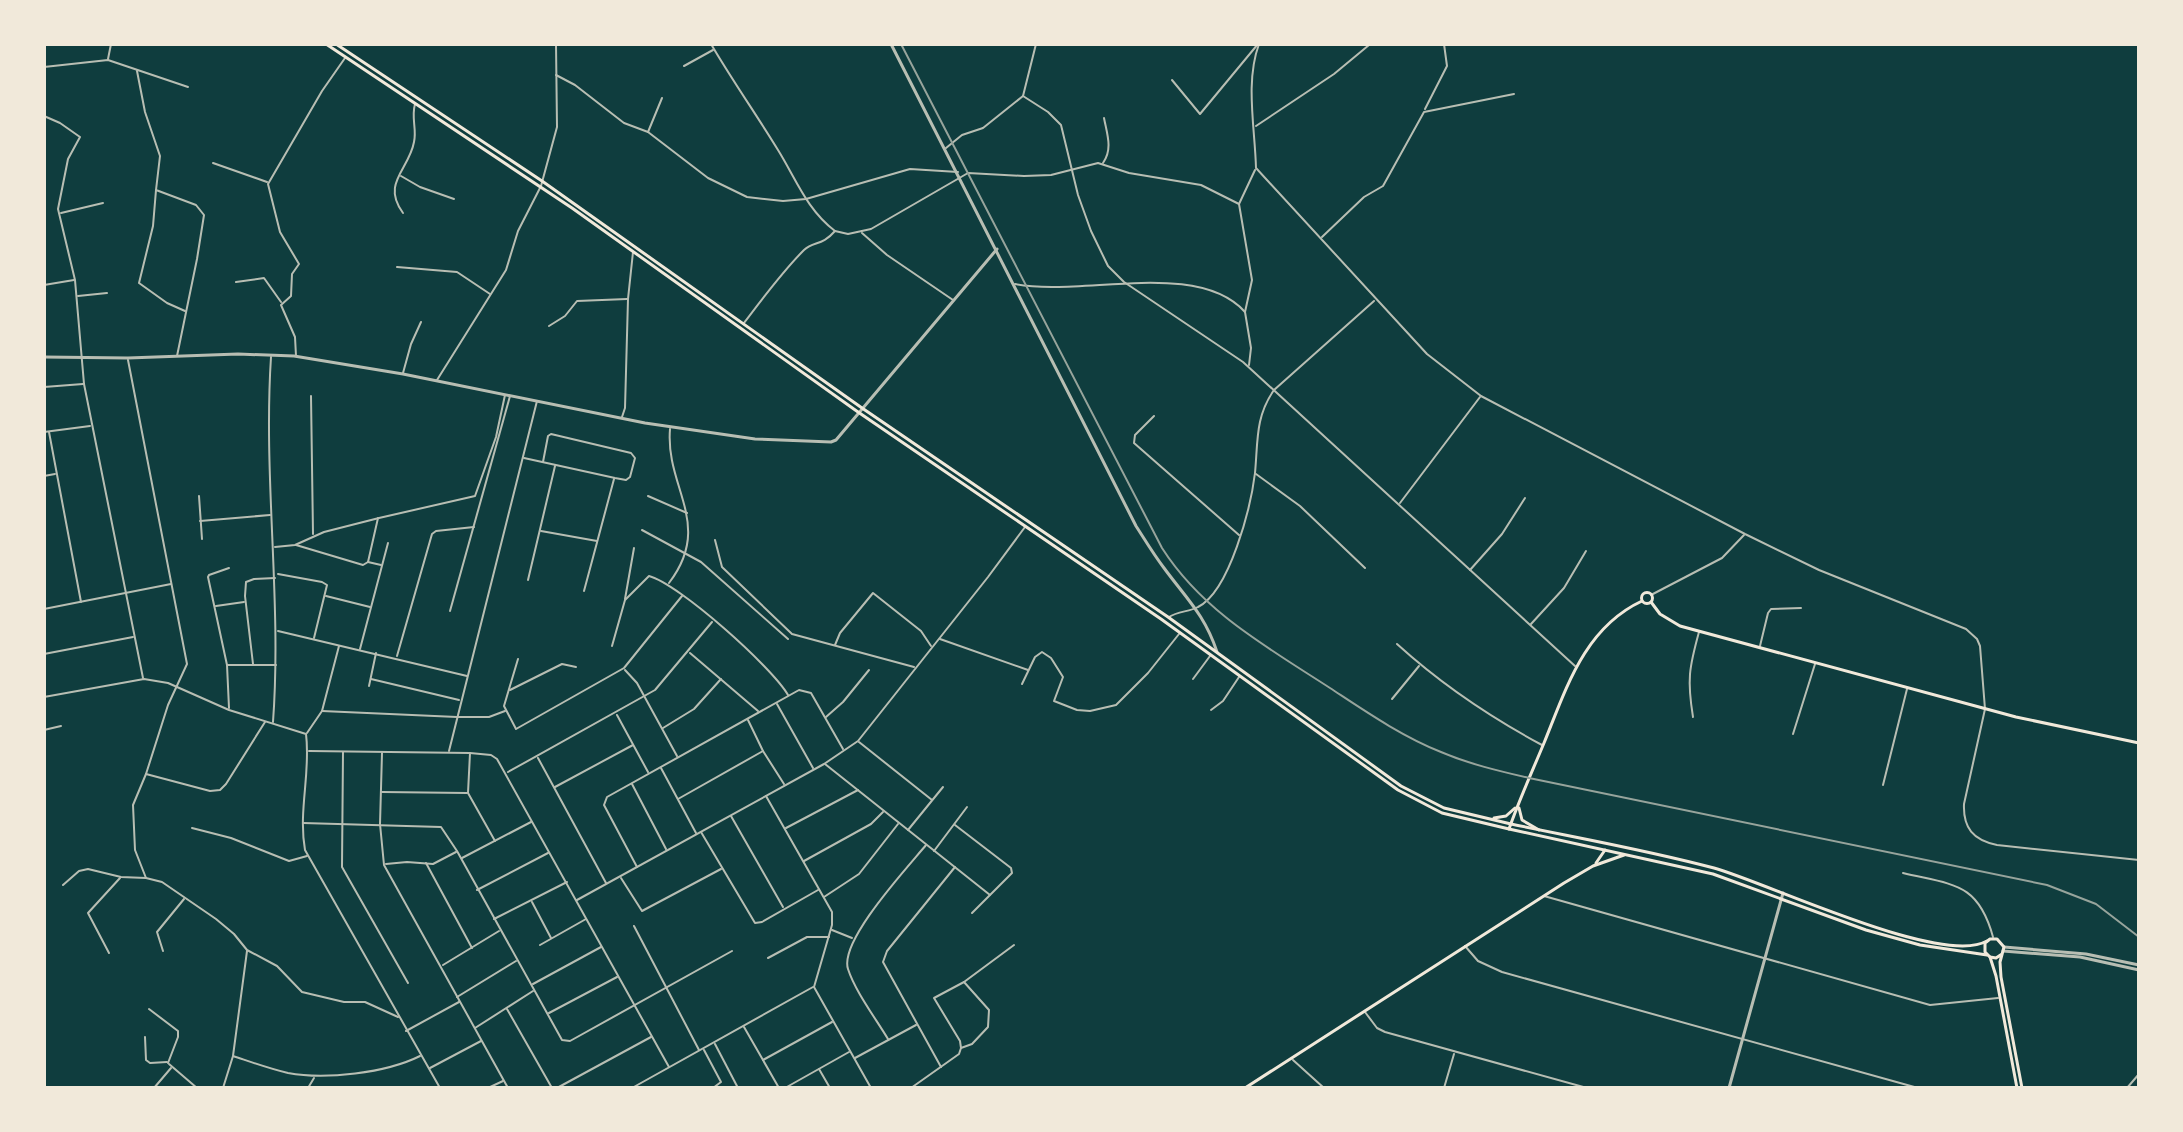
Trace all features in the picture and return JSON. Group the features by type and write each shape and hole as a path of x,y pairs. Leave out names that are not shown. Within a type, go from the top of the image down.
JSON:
{"main road":[{"path":"326,44 542,183"},
{"path":"336,44 542,183 858,412 1352,754 1428,801 1510,826 1596,848 1606,847"},
{"path":"689,289 1168,617 1398,790 1426,806 1460,818 1539,830 1714,869 1879,934 1920,945 1996,958 2003,951"},
{"path":"1510,826 1576,667 1596,636 1621,612 1642,601 1644,594 1651,595 1651,602 1660,614 1672,623 1985,709 2139,743"},
{"path":"1642,601 1646,604 1651,602"},
{"path":"1488,819 1506,816 1520,802"},
{"path":"1520,802 1522,820 1539,830"},
{"path":"1593,866 1606,847"},
{"path":"1596,848 1599,859"},
{"path":"1612,848 1627,855 1713,874 1921,940 1975,945 1993,938 2000,941 2003,951 2001,977 2022,1088"},
{"path":"1608,860 1612,848"},
{"path":"1245,1088 1593,866 1627,855"},
{"path":"1987,941 1984,946 1999,998 2017,1088"}],"street":[{"path":"108,60 111,44"},
{"path":"437,381 506,270 518,231 542,183 557,133 556,44"},
{"path":"711,44 819,220 835,231 848,234 861,232 959,174"},
{"path":"901,44 892,46 1136,526 1163,568 1197,608 1211,632 1218,654"},
{"path":"945,149 962,135 983,128 1023,96 1036,44"},
{"path":"1172,80 1200,114 1258,44"},
{"path":"1248,366 1251,348 1245,312 1252,280 1239,204 1256,168 1251,94 1258,44"},
{"path":"1321,238 1364,197 1383,186 1447,66 1444,44"},
{"path":"1255,127 1334,74 1369,45"},
{"path":"684,66 714,50"},
{"path":"282,302 291,296 292,274 299,264 280,232 269,182 322,91 346,57"},
{"path":"44,67 108,60 188,87"},
{"path":"137,71 145,112 160,156 153,226 139,283 167,303 186,311"},
{"path":"556,75 575,85 624,123 648,132 708,178 747,197 783,201 806,199 910,169 1024,176 1102,164 1129,173 1201,185 1239,204"},
{"path":"1424,112 1514,94"},
{"path":"1023,96 1048,112 1061,125 1087,219 1108,266 1124,282 1248,366 1576,667"},
{"path":"648,132 662,98"},
{"path":"403,213 394,195 414,145 412,116 416,103"},
{"path":"44,116 80,137 65,168 59,214 75,280 84,384 144,679"},
{"path":"1102,164 1109,154 1104,118"},
{"path":"213,163 269,182"},
{"path":"1256,168 1427,354 1481,396 1819,570 1966,629 1980,646 1985,709 1964,804 1967,826 1975,837 1997,845 2139,860"},
{"path":"400,175 420,187 454,199"},
{"path":"156,190 196,205 204,215 177,357"},
{"path":"59,214 103,203"},
{"path":"743,324 806,248 824,243 835,231"},
{"path":"861,232 887,255 954,300"},
{"path":"622,418 634,248"},
{"path":"44,357 296,357 403,374 683,428 755,439 827,443 836,440 997,249"},
{"path":"397,267 457,272 491,295"},
{"path":"236,282 264,278 282,302 281,307 295,337 296,357"},
{"path":"44,285 75,280"},
{"path":"1014,283 1047,289 1124,282 1206,290 1228,297 1245,312"},
{"path":"77,296 107,293"},
{"path":"549,326 565,316 577,301 628,299"},
{"path":"1168,617 1178,611 1197,608 1220,586 1227,574 1255,474 1259,421 1274,390 1375,300"},
{"path":"403,374 421,322"},
{"path":"272,355 268,415 276,576 277,665 273,723"},
{"path":"128,358 187,664 168,705 133,805 135,850 146,878"},
{"path":"44,387 84,384"},
{"path":"273,548 295,545 313,536 379,518 475,496 508,394"},
{"path":"450,611 508,394"},
{"path":"311,396 313,536"},
{"path":"1399,504 1481,396"},
{"path":"448,753 537,400"},
{"path":"1154,416 1135,435 1136,446 1240,535"},
{"path":"81,602 46,432 92,426"},
{"path":"668,584 686,554 687,513 670,448 671,426"},
{"path":"523,458 626,480 630,477 635,458 633,453 551,434 543,462"},
{"path":"528,580 555,465"},
{"path":"44,476 56,474"},
{"path":"1255,474 1300,506 1365,568"},
{"path":"584,591 615,478"},
{"path":"199,496 202,539"},
{"path":"648,496 687,513"},
{"path":"1470,570 1502,534 1525,498"},
{"path":"200,521 271,515"},
{"path":"368,562 379,518"},
{"path":"577,900 824,764 858,741 1028,523"},
{"path":"397,657 432,534 474,527"},
{"path":"642,530 714,572 788,639"},
{"path":"539,531 598,541"},
{"path":"1651,595 1722,558 1745,534"},
{"path":"715,540 722,567 792,634 916,668"},
{"path":"360,649 388,543"},
{"path":"295,545 360,565 368,562 382,565"},
{"path":"612,646 625,600 634,548"},
{"path":"1531,625 1564,588 1586,551"},
{"path":"229,568 208,575 227,665 229,710"},
{"path":"253,664 245,602 246,582 249,580 276,576 322,582 327,587 314,639"},
{"path":"625,600 646,576 668,584 773,674 789,696"},
{"path":"44,609 171,584"},
{"path":"834,646 840,633 873,593 921,631 932,647"},
{"path":"325,596 371,607"},
{"path":"518,659 506,711 516,729 624,668 682,596"},
{"path":"216,606 245,602"},
{"path":"1759,647 1771,609 1801,608"},
{"path":"507,773 655,690 713,621"},
{"path":"276,630 468,676"},
{"path":"1693,717 1687,685 1699,631"},
{"path":"1022,684 1038,653 1045,654 1063,677 1054,701 1077,710 1108,708 1116,705 1148,673 1180,633"},
{"path":"44,654 134,637"},
{"path":"939,639 1028,670"},
{"path":"1397,644 1419,665 1465,699 1543,745"},
{"path":"339,645 322,711 306,734 308,751 302,823 308,856 440,1088"},
{"path":"369,686 376,652"},
{"path":"689,652 759,713"},
{"path":"1193,679 1211,655"},
{"path":"1793,734 1815,663"},
{"path":"509,690 562,664 576,667"},
{"path":"227,665 277,665"},
{"path":"1392,699 1419,665"},
{"path":"624,668 645,697 678,758"},
{"path":"825,718 843,702 869,670"},
{"path":"1211,710 1223,701 1240,676"},
{"path":"44,697 144,679 168,683 229,710 306,734"},
{"path":"371,679 461,701"},
{"path":"662,728 694,709 721,679"},
{"path":"1883,785 1908,688"},
{"path":"637,867 604,801 631,783 799,690 808,691 844,750"},
{"path":"777,703 813,769"},
{"path":"322,711 489,717 506,711"},
{"path":"616,713 649,773"},
{"path":"748,719 784,784"},
{"path":"146,774 210,791 220,790 266,721"},
{"path":"44,730 61,726"},
{"path":"858,741 932,800"},
{"path":"554,788 633,745"},
{"path":"308,751 494,756 507,773 669,1067"},
{"path":"343,751 342,867 408,983"},
{"path":"678,799 763,751"},
{"path":"382,752 380,824 384,865 508,1088"},
{"path":"470,753 468,793 495,841"},
{"path":"537,757 607,884"},
{"path":"824,764 990,895"},
{"path":"660,767 755,923 762,922 819,889"},
{"path":"631,783 667,850"},
{"path":"908,830 943,787"},
{"path":"785,829 858,790"},
{"path":"382,792 468,793"},
{"path":"633,1088 814,987 831,930 832,912 766,795"},
{"path":"934,851 967,807"},
{"path":"804,861 871,824 884,811"},
{"path":"730,815 784,908"},
{"path":"461,859 532,821"},
{"path":"302,823 441,827 560,1037 566,1041 732,951"},
{"path":"824,897 859,874 899,823"},
{"path":"955,825 1011,868 1012,873 972,913"},
{"path":"192,828 231,838 289,861 308,856"},
{"path":"888,1039 847,967 846,956 854,938 926,845"},
{"path":"384,865 397,862 433,864 457,851"},
{"path":"477,890 549,852"},
{"path":"426,863 472,948"},
{"path":"941,1067 884,967 884,956 955,867"},
{"path":"620,876 642,911 722,868"},
{"path":"63,885 83,869 162,882 216,919 247,950 277,966 302,992 344,1002 365,1002 399,1018"},
{"path":"1903,873 1957,886 1970,894 1980,903 1993,938"},
{"path":"109,953 88,913 121,877"},
{"path":"493,919 567,882"},
{"path":"1544,896 1930,1005 1999,998"},
{"path":"1729,1088 1782,896"},
{"path":"163,951 157,932 184,898"},
{"path":"532,901 551,938"},
{"path":"540,945 587,918"},
{"path":"634,926 721,1082 713,1088"},
{"path":"831,930 854,938"},
{"path":"441,967 500,931"},
{"path":"768,958 807,937 829,937"},
{"path":"911,1088 959,1054 961,1048 960,1041 934,1000 935,996 964,982 1014,945"},
{"path":"1465,946 1478,961 1502,972 1918,1088"},
{"path":"530,985 602,947"},
{"path":"223,1088 233,1056 247,950"},
{"path":"2003,951 2080,957 2139,968"},
{"path":"457,997 517,961"},
{"path":"547,1014 619,976"},
{"path":"961,1048 984,1034 989,1022 989,1010 964,982"},
{"path":"814,987 871,1088"},
{"path":"475,1028 534,991"},
{"path":"406,1031 460,1002"},
{"path":"149,1009 178,1031 168,1063"},
{"path":"507,1009 552,1088"},
{"path":"1364,1011 1377,1028 1587,1088"},
{"path":"763,1060 833,1021"},
{"path":"854,1059 918,1024"},
{"path":"744,1026 779,1088"},
{"path":"557,1088 652,1036"},
{"path":"145,1037 146,1060 168,1063 197,1088"},
{"path":"429,1069 482,1041"},
{"path":"715,1043 738,1088"},
{"path":"786,1088 850,1052"},
{"path":"1444,1088 1454,1052"},
{"path":"233,1056 286,1073 315,1077 407,1063 421,1056"},
{"path":"1292,1059 1324,1088"},
{"path":"154,1088 172,1067"},
{"path":"819,1069 830,1088"},
{"path":"2127,1088 2139,1074"},
{"path":"308,1088 315,1077"},
{"path":"488,1088 504,1081"}],"railway":[{"path":"901,44 1162,548 1197,591 1238,627 1384,723 1426,746 1462,760 1529,778 2047,885 2096,904 2139,937"}]}
